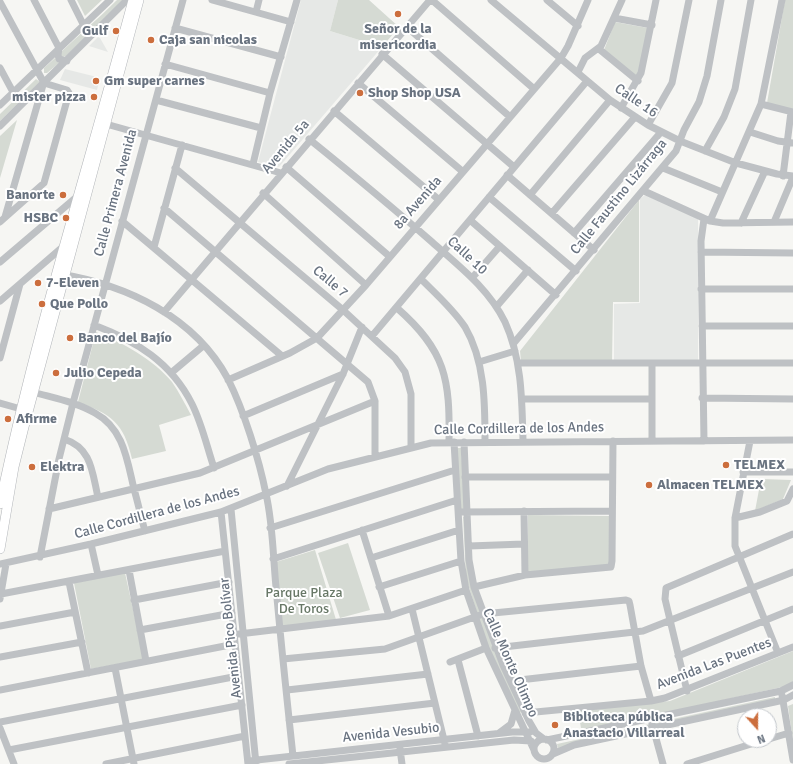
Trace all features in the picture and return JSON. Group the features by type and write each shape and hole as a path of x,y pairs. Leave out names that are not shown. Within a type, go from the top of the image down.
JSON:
{"main road":[{"path":"0,549 14,468 61,274 65,244 133,0"},
{"path":"0,504 22,409 61,274 75,239 139,0"}],"street":[{"path":"34,0 59,48 59,59 66,61"},
{"path":"71,0 84,26"},
{"path":"0,105 110,0"},
{"path":"0,126 127,0"},
{"name":"Calle Primera Avenida","path":"40,557 64,439 73,403 183,0"},
{"path":"212,0 291,22"},
{"path":"256,12 259,0"},
{"path":"253,164 270,93 297,0"},
{"path":"431,0 534,88"},
{"name":"Avenida 5a","path":"164,312 309,139 382,54 431,0"},
{"name":"Calle 16","path":"491,0 610,100 648,126 680,141 736,162 783,176 793,177"},
{"path":"547,0 578,26"},
{"name":"8a Avenida","path":"228,380 282,356 317,338 366,285 414,226 561,58 578,26 588,0"},
{"path":"578,72 585,58 599,49 622,0"},
{"path":"621,108 638,81 646,58 656,0"},
{"path":"648,126 672,83 689,0"},
{"name":"Calle Faustino Lizárraga","path":"514,348 556,295 676,151 699,102 707,76 721,0"},
{"path":"705,151 724,117 735,89 751,0"},
{"path":"704,441 702,398 701,234 750,132 761,104 782,0"},
{"path":"0,2 36,70 44,82 68,90 69,93 42,187 3,220"},
{"path":"614,18 652,25"},
{"path":"407,27 509,116"},
{"path":"175,28 281,57"},
{"path":"599,49 638,81"},
{"path":"382,54 514,167"},
{"path":"166,64 270,93"},
{"path":"0,68 13,92"},
{"path":"372,336 421,280 507,175 587,81"},
{"path":"3,220 44,82"},
{"path":"358,83 462,171"},
{"path":"156,100 261,128"},
{"path":"530,195 610,100"},
{"path":"761,104 792,112 790,142 783,176"},
{"path":"334,111 438,199"},
{"path":"552,213 635,117"},
{"path":"106,124 253,164 284,170 389,256"},
{"path":"574,233 661,132"},
{"path":"750,132 790,142"},
{"name":"Calle 10","path":"309,139 444,252 472,278 496,306 514,348 518,363 522,399 523,441"},
{"path":"154,247 182,145"},
{"name":"Calle 7","path":"175,168 343,310 395,358 405,372 411,394 411,447"},
{"path":"663,168 722,192"},
{"path":"741,223 765,171"},
{"path":"507,175 594,250"},
{"path":"774,222 793,177"},
{"path":"644,191 707,220 741,223 793,222"},
{"path":"263,193 366,285"},
{"path":"0,262 79,195"},
{"path":"489,197 576,271"},
{"path":"164,208 368,382 375,401 375,456"},
{"path":"470,220 556,295"},
{"path":"122,221 282,356"},
{"path":"0,301 65,244 75,239"},
{"path":"472,278 500,246"},
{"path":"701,252 793,253"},
{"path":"496,306 528,270"},
{"path":"61,274 131,293 164,312 183,326 204,346 228,380 243,416 267,494 293,756"},
{"path":"421,280 451,309 462,324 479,362 485,408 485,441"},
{"path":"0,358 3,341 20,283"},
{"path":"701,289 793,289"},
{"name":"Calle Monte Olimpo","path":"397,308 429,340 440,362 448,392 451,442 456,470 461,561 466,590 474,617 486,648 527,732 535,753"},
{"path":"94,325 135,343 171,373 192,404 214,468"},
{"path":"702,326 793,326"},
{"path":"287,486 348,364 362,327"},
{"path":"171,373 204,346"},
{"path":"479,362 514,348"},
{"path":"518,363 793,363"},
{"path":"652,363 652,441"},
{"path":"243,416 343,374"},
{"path":"33,392 73,403 94,412 114,430 127,457 145,531"},
{"path":"702,398 793,399"},
{"path":"522,399 652,399"},
{"path":"49,509 180,478 214,468 375,401"},
{"path":"0,402 22,409"},
{"path":"64,439 80,446 85,453 92,470 98,497"},
{"name":"Calle Cordillera de los Andes","path":"3,564 40,557 221,512 328,469 430,443 485,441 793,440"},
{"path":"474,587 525,575 608,567 612,565 613,441"},
{"path":"750,441 735,518 735,546 778,653"},
{"name":"Calle Monte Olimpo","path":"464,442 466,512 474,587 495,648 510,681 536,733 545,740"},
{"path":"270,528 456,470"},
{"path":"743,472 793,472"},
{"path":"465,477 612,476"},
{"path":"735,518 760,512 787,501 793,489"},
{"path":"273,559 457,500"},
{"name":"Avenida Pico Bolívar","path":"231,509 243,634 252,762"},
{"path":"524,511 525,575"},
{"path":"458,512 612,511"},
{"name":"Avenida Pico Bolívar","path":"221,512 245,736 252,762"},
{"path":"362,530 389,616"},
{"path":"371,558 459,530"},
{"path":"687,691 664,594 668,587 793,534"},
{"path":"91,544 98,575"},
{"path":"469,546 524,544"},
{"path":"3,564 0,597 98,575 225,551"},
{"path":"379,587 461,561"},
{"path":"129,570 146,661"},
{"path":"495,648 650,629 793,572"},
{"path":"69,582 88,673"},
{"path":"134,600 229,582"},
{"path":"234,634 280,630 389,616 466,590"},
{"path":"283,659 378,650 483,614 622,600 629,601 641,666 651,702"},
{"path":"412,609 446,748"},
{"path":"678,656 793,609"},
{"path":"0,626 75,612"},
{"path":"140,630 232,613"},
{"path":"0,657 82,642"},
{"path":"0,690 235,644"},
{"name":"Avenida Las Puentes","path":"525,713 651,702 687,691 793,647"},
{"path":"450,662 486,648"},
{"path":"458,660 478,736"},
{"path":"510,681 641,666"},
{"path":"115,668 133,762"},
{"path":"286,690 428,674"},
{"path":"0,722 238,676"},
{"path":"537,764 535,753 536,744 545,740 650,719 787,688 790,699 789,733 793,760"},
{"path":"535,753 544,760 551,758 574,745 790,699"},
{"path":"290,720 435,703"},
{"path":"9,750 127,729 242,705"},
{"path":"496,734 506,730 511,724 515,710"},
{"path":"650,719 663,764"},
{"path":"0,728 14,764"},
{"name":"Avenida Vesubio","path":"252,762 293,756 496,734 527,732 536,733"},
{"path":"777,737 789,733"},
{"path":"106,764 133,762 245,736"},
{"name":"Avenida Vesubio","path":"289,764 514,740 531,741"},
{"path":"545,740 553,744 551,758"},
{"path":"400,745 402,764"},
{"path":"687,764 738,748"}],"shaded area":[{"path":"301,0 338,0 330,31 382,47 279,167 258,162"},
{"path":"98,37 100,38 108,52 89,46"},
{"name":"Gm super carnes","path":"65,69 97,77 99,81 97,90 60,80"},
{"path":"645,195 698,218 698,360 614,362 614,304 640,303 640,199"}],"green space":[{"path":"77,0 102,0 85,16"},
{"path":"117,0 123,0 66,56 61,57 61,52"},
{"path":"338,0 369,0 399,27 382,47 330,31"},
{"path":"785,0 793,0 793,110 767,103"},
{"path":"615,22 648,28 637,77 604,50"},
{"path":"55,58 59,63 47,73 44,73 44,68"},
{"path":"36,79 40,82 0,121 0,114"},
{"path":"17,120 0,178 0,136"},
{"path":"639,200 639,302 613,302 612,362 521,361 520,351"},
{"path":"96,332 117,341 147,359 172,382 180,394 191,415 159,425 166,451 132,459 129,447 120,428 99,411 78,402"},
{"path":"457,448 461,448 465,510 461,510"},
{"path":"761,479 791,480 783,499 755,511"},
{"path":"528,515 609,516 611,565 528,574"},
{"path":"465,516 469,577 522,712 519,713 489,651 466,578 463,517"},
{"path":"348,543 370,610 340,618 318,553"},
{"name":"Parque Plaza De Toros","path":"315,550 337,623 282,628 276,562"},
{"path":"125,573 144,659 91,669 74,583"},
{"path":"793,651 793,683 787,686 587,730 581,728 578,711 670,701"},
{"path":"775,697 775,699 558,749 557,744"},
{"path":"793,704 793,742 788,706"}],"place":[{"name":"Señor de la misericordia","path":"398,14"},
{"name":"Gulf","path":"116,31"},
{"name":"Caja san nicolas","path":"151,40"},
{"name":"Gm super carnes","path":"96,81"},
{"name":"Shop Shop USA","path":"360,93"},
{"name":"mister pizza","path":"94,97"},
{"name":"Banorte","path":"63,195"},
{"name":"HSBC","path":"66,218"},
{"name":"7-Eleven","path":"38,283"},
{"name":"Que Pollo","path":"42,304"},
{"name":"Banco del Bajío","path":"70,338"},
{"name":"Julio Cepeda","path":"56,373"},
{"name":"Afirme","path":"8,419"},
{"name":"TELMEX","path":"726,465"},
{"name":"Elektra","path":"32,467"},
{"name":"Almacen TELMEX","path":"649,485"},
{"name":"Biblioteca pública Anastacio Villarreal","path":"555,725"}]}
